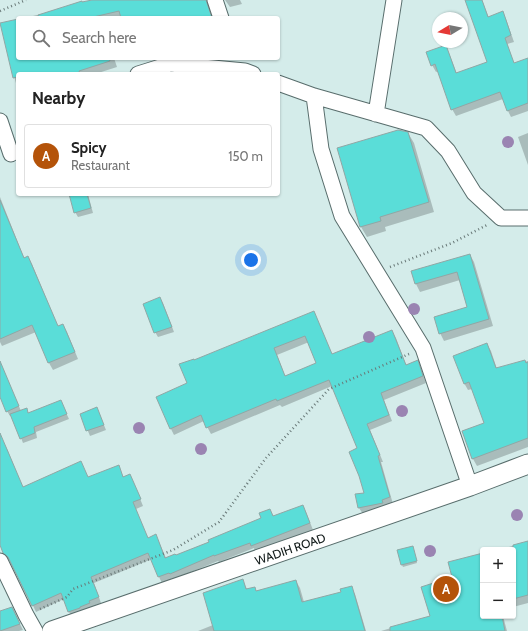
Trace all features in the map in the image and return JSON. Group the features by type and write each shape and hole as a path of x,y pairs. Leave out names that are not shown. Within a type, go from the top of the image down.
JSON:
{"street":[{"path":"215,0 220,16"},
{"path":"376,114 394,0"},
{"path":"239,60 248,72"},
{"path":"144,72 170,64 240,72"},
{"path":"280,84 314,96 426,128 448,151 474,193 501,218 528,218"},
{"path":"314,96 321,149 342,216 423,348 470,486"},
{"path":"0,122 10,152"},
{"name":"WADIH ROAD","path":"52,631 470,486 528,464"},
{"path":"0,561 35,631"}],"path":[{"path":"0,11 26,0"},
{"path":"376,272 452,243 501,218"},
{"path":"26,615 67,597 73,589 173,550 219,522 266,458 329,389 423,348"}],"building":[{"path":"92,0 206,0 211,16 120,16 119,11 98,16 38,15"},
{"path":"465,0 482,0 488,17 503,11 511,35 505,38 514,63 528,58 528,103 507,111 500,92 451,110 435,64 431,66 426,52 437,48 447,48 456,73 487,62"},
{"path":"16,19 16,60 110,61 79,72 16,72 16,77 13,78 0,23"},
{"path":"398,130 408,132 429,202 380,217 381,221 360,227 337,148"},
{"path":"70,196 88,196 91,208 74,213"},
{"path":"0,200 24,258 28,256 58,326 63,324 75,352 48,363 32,325 0,339"},
{"path":"470,254 489,319 439,334 434,317 467,307 457,272 415,284 411,271"},
{"path":"160,297 172,327 154,333 143,304"},
{"path":"314,311 332,354 392,330 406,365 418,360 423,376 381,393 389,415 367,424 380,455 378,456 390,497 382,500 383,503 358,508 355,494 364,493 349,452 357,448 329,380 277,401 276,399 206,428 201,415 170,429 156,397 187,383 179,364 194,360","holes":["305,336 316,363 285,376 274,348"]},
{"path":"487,343 496,368 525,360 526,363 528,362 528,438 472,459 462,431 484,423 469,382 464,384 453,356"},
{"path":"0,361 19,406 6,412 0,397"},
{"path":"61,400 67,414 34,427 35,433 20,439 10,414 27,408 28,413"},
{"path":"97,407 104,425 86,431 80,414"},
{"path":"0,433 23,487 81,461 88,477 119,465 123,477 130,474 141,499 133,502 148,538 156,534 165,558 209,542 208,540 261,518 259,513 270,509 273,516 303,505 310,523 251,546 250,543 214,555 170,574 169,573 158,577 148,553 91,577 99,597 89,601 90,603 80,608 68,612 61,593 32,606 8,557 3,553 0,545"},
{"path":"528,541 528,595 516,598 516,547 513,547 513,545"},
{"path":"413,546 417,561 401,565 397,550"},
{"path":"480,554 480,619 503,619 505,631 390,631 390,627 430,616 421,587 452,577 448,562"},
{"path":"243,579 246,589 255,587 256,591 296,580 302,602 341,592 340,589 352,586 365,631 214,631 203,593"},
{"path":"12,607 20,624 0,631 0,611"}],"place":[{"name":"Spicy","path":"446,589"}]}
